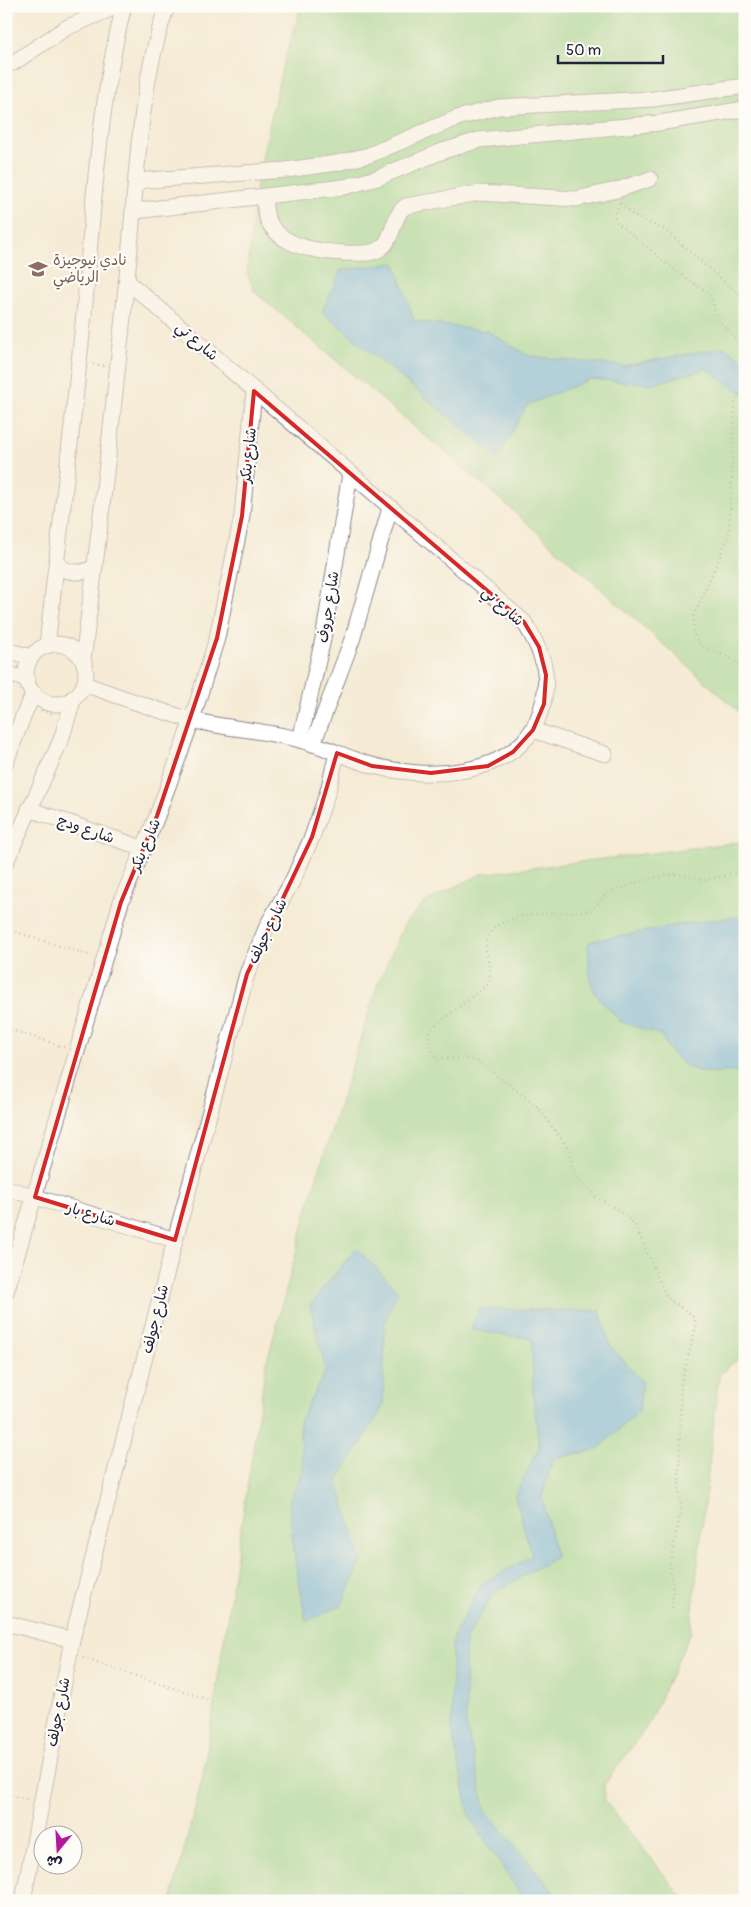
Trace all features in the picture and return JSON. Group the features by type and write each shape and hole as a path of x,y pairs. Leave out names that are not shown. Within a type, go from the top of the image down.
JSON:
{"street":[{"path":"13,63 66,28 117,6"},
{"path":"47,646 79,363 104,104 112,53 124,6"},
{"path":"83,660 127,281 136,181 152,62 167,6"},
{"path":"136,181 278,171 337,163 369,155 436,125 500,107 653,100 745,86"},
{"path":"607,102 610,128"},
{"path":"134,211 318,191 361,183 394,172 443,151 479,140 610,128 745,109"},
{"path":"265,196 264,210 267,219 272,228 284,238 316,250 358,253 372,252 385,244 400,210 406,206 479,193 576,199 628,187 650,179"},
{"name":"شارع تي","path":"84,684 192,720 306,742 372,766 395,770 431,772 459,771 488,766 514,752 533,730 544,704 546,675 540,647 524,622 127,281"},
{"name":"شارع بنكر","path":"6,1292 121,902 157,816 192,720 217,638 231,578 243,508 254,391"},
{"name":"شارع جروف","path":"306,742 350,474"},
{"name":"شارع جروف","path":"306,742 354,637 390,508"},
{"path":"57,562 60,568 73,572 86,572 94,567"},
{"path":"6,762 29,693 26,668 31,658 41,648 55,644 72,648 83,660 86,668 84,684 74,697 60,740 6,862"},
{"path":"6,650 31,658"},
{"path":"6,673 29,693 40,699 58,703 74,697"},
{"path":"533,730 605,754"},
{"name":"شارع جولف","path":"23,1901 70,1647 175,1240 247,974 268,924 292,882 312,838 328,791 337,753"},
{"name":"شارع ودج","path":"29,809 142,848"},
{"name":"شارع بار","path":"6,1188 175,1240"},
{"path":"6,1624 70,1647"}],"path":[{"path":"628,187 615,215 616,221 680,274 710,294 718,320 745,349"},
{"path":"620,202 634,216 665,230 736,292 745,297"},
{"path":"79,363 117,367"},
{"path":"745,386 735,400 729,535 694,616 693,633 698,643 732,658 745,670"},
{"path":"6,398 15,394"},
{"path":"29,693 67,719"},
{"path":"672,1608 673,1590 670,1562 681,1511 679,1482 681,1384 696,1326 695,1318 691,1312 673,1305 666,1296 635,1225 620,1211 597,1198 578,1180 572,1167 569,1149 536,1105 479,1062 468,1059 435,1058 429,1043 429,1032 488,984 491,978 486,947 488,938 492,930 509,921 528,914 592,910 607,893 655,877 678,874 706,880 745,871"},
{"path":"6,929 103,959"},
{"path":"6,1028 78,1051"},
{"path":"70,1647 209,1700"},
{"path":"6,1794 41,1803"}],"highlighted area":[{"path":"254,391 524,622 539,647 546,675 544,704 533,730 513,752 488,766 431,773 372,766 337,753 312,837 247,974 175,1240 35,1197 121,902 157,816 217,638 242,516"}],"green space":[{"path":"301,6 734,6 745,43 745,717 500,499 255,292 247,273 256,187 281,72"},
{"path":"745,836 745,1353 719,1375 690,1634 647,1726 604,1785 605,1801 685,1901 171,1901 203,1776 266,1365 312,1193 377,986 404,925 424,903 481,874 741,842"}],"water":[{"path":"395,263 414,321 487,331 529,356 624,366 725,347 745,362 745,395 707,369 651,384 590,379 527,405 498,458 322,312 341,270"},
{"path":"745,916 745,1070 705,1072 685,1065 669,1048 661,1035 621,1022 596,995 590,980 588,944 593,941 696,922"},
{"path":"356,1248 398,1291 385,1321 383,1407 337,1482 362,1561 341,1606 306,1621 293,1547 289,1502 303,1469 299,1422 326,1370 310,1305"},
{"path":"479,1309 600,1311 610,1345 642,1382 639,1411 597,1450 553,1459 542,1497 556,1557 495,1592 465,1640 466,1725 486,1812 562,1901 525,1901 470,1818 452,1732 452,1639 481,1584 532,1556 515,1496 539,1448 533,1393 532,1339 471,1330"}],"place":[{"name":"نادي نيوجيزة الرياضي","path":"38,269"}]}
